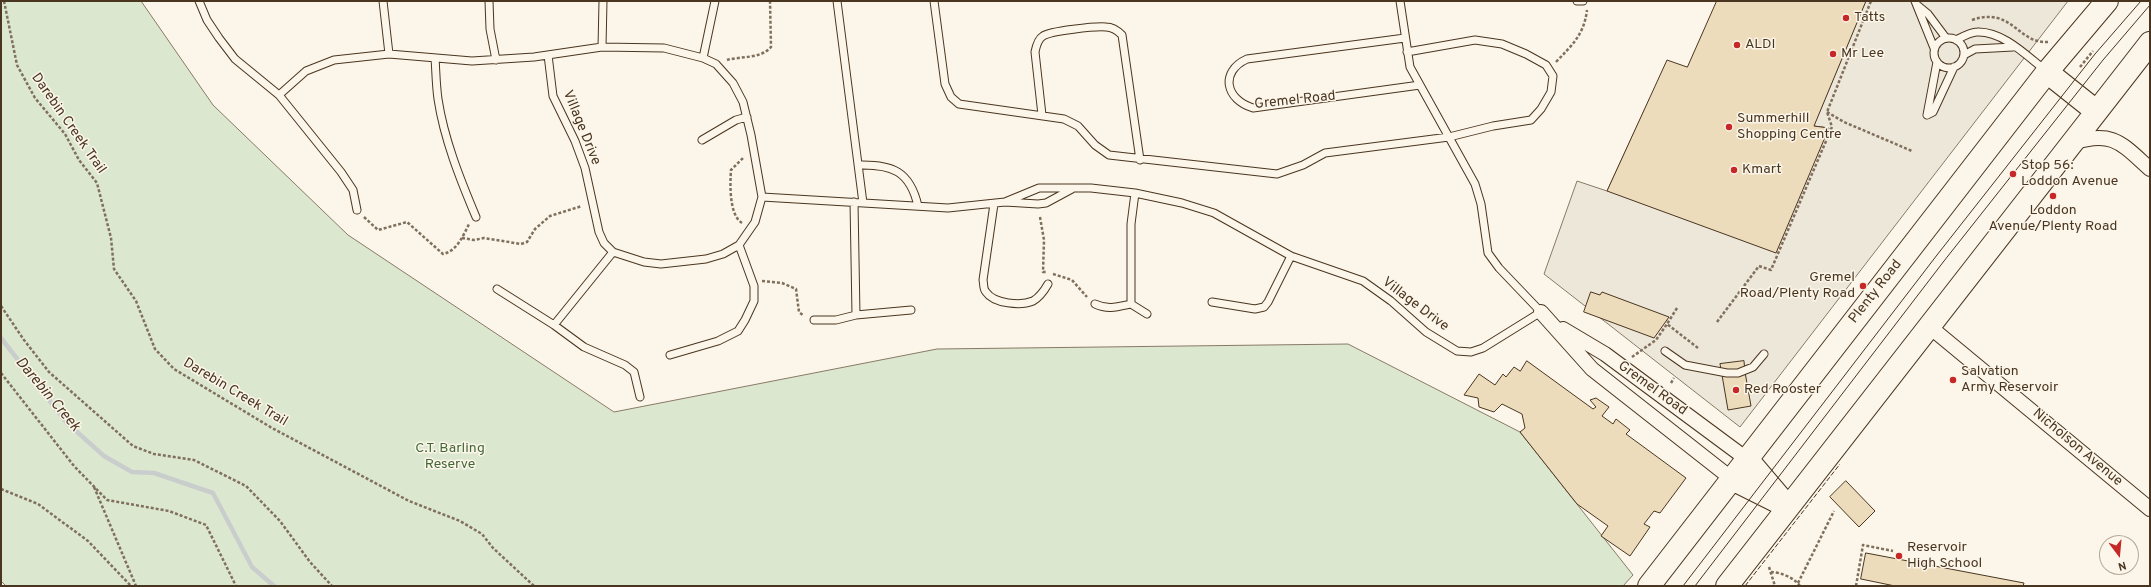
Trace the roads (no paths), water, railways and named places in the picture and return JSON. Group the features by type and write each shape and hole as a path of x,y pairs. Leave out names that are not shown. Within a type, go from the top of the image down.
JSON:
{"highway":[{"name":"Plenty Road","path":"1649,586 2047,72 2107,1"},
{"path":"1727,586 2150,43"},
{"path":"2047,72 2096,111"},
{"path":"1748,460 1788,507"},
{"path":"1732,479 1788,507"}],"street":[{"path":"2072,143 2092,137 2102,137 2120,143 2150,169"},
{"name":"Gremel Road","path":"1541,312 1592,369 1732,479"},
{"name":"Gremel Road","path":"1552,323 1605,354 1748,460"},
{"name":"Nicholson Avenue","path":"1930,327 2150,509"}],"lane":[{"path":"199,1 207,20 218,38 235,59 279,95 341,172 353,190 357,210"},
{"path":"383,1 389,54"},
{"path":"489,1 490,29 496,60"},
{"path":"602,47 603,1"},
{"path":"704,58 716,1"},
{"path":"837,1 863,202"},
{"path":"934,1 945,84 951,98 959,104 970,107 1064,119 1078,126 1095,145 1109,155 1140,160 1277,174 1303,165 1325,153 1449,137 1493,126 1532,120 1541,109 1551,92 1553,76 1546,65 1526,54 1502,44 1475,40 1407,52"},
{"name":"Gremel Road","path":"1400,1 1410,67 1475,184 1481,204 1488,253 1499,268 1541,312"},
{"path":"1577,1 1585,4"},
{"path":"1915,2 1928,14 1946,38"},
{"path":"1915,2 1934,48 1937,62 1927,115 1933,112 1954,67"},
{"path":"1042,115 1035,52 1038,43 1043,36 1052,33 1107,26 1116,30 1122,35 1140,160"},
{"path":"1934,48 1939,42 1946,38 1956,40 1976,32 1993,35 2017,48 2047,72"},
{"name":"Gremel Road","path":"1405,38 1247,59 1238,63 1232,71 1229,79 1230,89 1236,100 1254,108 1420,85"},
{"path":"1956,40 1962,46 1964,55"},
{"path":"1937,62 1945,68 1954,67 1961,62 1964,55 1975,48 2001,46 2017,48"},
{"path":"279,95 306,71 334,60 389,54 472,61 548,55 602,47 664,48 704,58 719,67 733,82 743,102 748,117 762,197 755,222 751,229 739,245 723,254 712,257 661,264 644,262 613,252 554,325"},
{"name":"Village Drive","path":"548,55 553,96 582,161 599,232 604,242 613,252"},
{"path":"435,58 438,98 442,120 460,176 475,215"},
{"path":"702,140 736,120 748,117"},
{"path":"858,165 888,167 901,173 915,193 918,206"},
{"name":"Village Drive","path":"762,197 948,208 1005,202 1039,188 1091,188 1135,193 1182,203 1214,213 1291,256 1362,281 1391,301 1426,332 1457,351 1471,352 1483,348 1541,312"},
{"name":"Village Drive","path":"1005,202 1046,203 1072,188"},
{"path":"1131,304 1131,224 1135,193"},
{"path":"854,202 856,315"},
{"path":"994,204 983,280 984,290 989,296 1002,302 1020,303 1033,301 1042,294 1048,284"},
{"path":"670,355 718,341 738,331 745,320 754,301 753,281 739,245"},
{"path":"1212,302 1255,308 1264,307 1291,256"},
{"path":"497,289 554,325 584,347 625,365 634,372 640,397"},
{"path":"1095,304 1103,308 1112,308 1131,304 1147,314"},
{"path":"814,320 836,320 856,315 911,310"},
{"path":"1665,351 1685,365 1727,373 1738,373 1753,367 1764,354"}],"waterway":[{"name":"Darebin Creek","path":"1,338 67,423 104,456 132,472 154,473 213,493 252,567 274,586"}],"tram line":[{"path":"1683,586 1937,255 2095,54 2141,1"},
{"path":"1695,586 1944,261 2103,60 2150,5"}],"place":[{"name":"Tatts","path":"1846,18"},
{"name":"ALDI","path":"1737,45"},
{"name":"Mr Lee","path":"1833,54"},
{"name":"Summerhill Shopping Centre","path":"1729,127"},
{"name":"Kmart","path":"1734,170"},
{"name":"Stop 56: Loddon Avenue","path":"2013,174"},
{"name":"Loddon Avenue/Plenty Road","path":"2053,196"},
{"name":"Gremel Road/Plenty Road","path":"1863,286"},
{"name":"Salvation Army Reservoir","path":"1953,380"},
{"name":"Red Rooster","path":"1736,390"},
{"name":"Reservoir High School","path":"1899,556"}],"park label":[{"name":"C.T. Barling Reserve","path":"450,458"}]}
